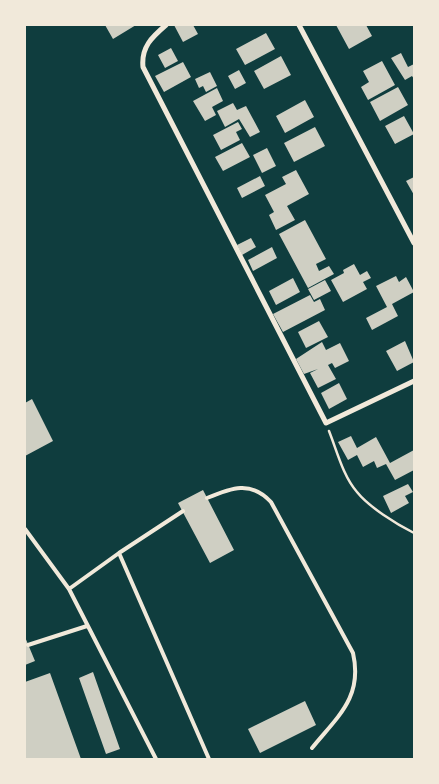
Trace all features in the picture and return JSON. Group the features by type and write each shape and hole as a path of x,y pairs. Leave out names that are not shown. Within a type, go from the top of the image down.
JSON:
{"street":[{"path":"166,25 153,36 146,47 142,57 143,67 326,423 414,381"},
{"path":"298,25 414,243"}],"lane":[{"path":"207,498 231,488 243,487 265,496 271,502 353,653 356,669 354,688 349,703 312,748"},
{"path":"69,589 182,511"},
{"path":"25,529 69,589 156,759"},
{"path":"119,553 209,759"},
{"path":"28,645 87,626"}],"path":[{"path":"326,423 340,461 357,492 398,525 414,533"}],"building":[{"path":"105,25 136,25 113,39"},
{"path":"174,25 193,25 198,34 183,42"},
{"path":"336,25 366,25 372,36 349,49"},
{"path":"266,33 275,49 245,65 236,49"},
{"path":"171,48 178,61 165,68 158,55"},
{"path":"401,53 408,67 414,64 414,79 412,76 405,80 391,58"},
{"path":"281,56 291,75 264,89 254,71"},
{"path":"382,61 395,85 368,100 361,87 369,82 363,71"},
{"path":"183,62 191,77 164,92 155,76"},
{"path":"239,70 246,83 235,89 228,76"},
{"path":"210,72 217,86 206,92 203,86 199,88 195,79"},
{"path":"398,87 408,105 380,121 370,102"},
{"path":"217,88 223,101 212,107 216,115 205,121 193,101"},
{"path":"305,100 314,117 285,133 276,116"},
{"path":"233,103 237,110 246,106 260,132 250,137 239,119 225,127 217,111"},
{"path":"404,116 414,134 395,144 385,126"},
{"path":"238,122 242,129 236,132 240,140 221,150 213,135"},
{"path":"315,127 325,146 294,162 284,143"},
{"path":"242,143 250,157 223,171 215,157"},
{"path":"267,148 276,166 262,173 253,155"},
{"path":"296,170 309,194 287,206 295,220 276,230 269,215 274,212 265,195 286,184 282,177"},
{"path":"260,176 265,186 242,198 237,188"},
{"path":"414,177 414,195 406,181"},
{"path":"305,220 326,259 316,264 319,271 329,266 334,274 308,288 279,234"},
{"path":"251,238 256,247 242,255 237,245"},
{"path":"272,247 277,258 253,271 248,260"},
{"path":"354,264 360,275 367,271 371,278 363,282 367,289 343,302 331,280 344,273 343,270"},
{"path":"396,276 399,282 406,277 414,292 392,304 398,316 372,330 366,318 387,307 376,286"},
{"path":"293,278 300,292 276,305 269,291"},
{"path":"325,280 331,291 314,300 308,289"},
{"path":"310,295 314,302 320,299 325,310 283,332 273,314"},
{"path":"319,321 328,337 306,348 298,332"},
{"path":"405,341 414,362 397,371 386,351"},
{"path":"322,342 326,350 340,343 349,361 335,368 332,363 328,365 336,379 318,388 310,373 318,369 304,374 296,359"},
{"path":"339,383 347,399 329,409 321,393"},
{"path":"32,399 53,441 25,456 25,403"},
{"path":"351,436 357,448 376,437 390,463 414,450 414,470 395,480 386,464 377,468 374,461 363,467 357,455 348,460 338,442"},
{"path":"408,484 413,492 405,496 409,503 391,513 383,496"},
{"path":"203,490 234,550 210,563 178,503"},
{"path":"25,637 35,661 25,665"},
{"path":"93,672 120,749 106,754 79,678"},
{"path":"50,673 81,759 25,759 25,682"},
{"path":"305,701 316,725 260,753 248,729"}]}
